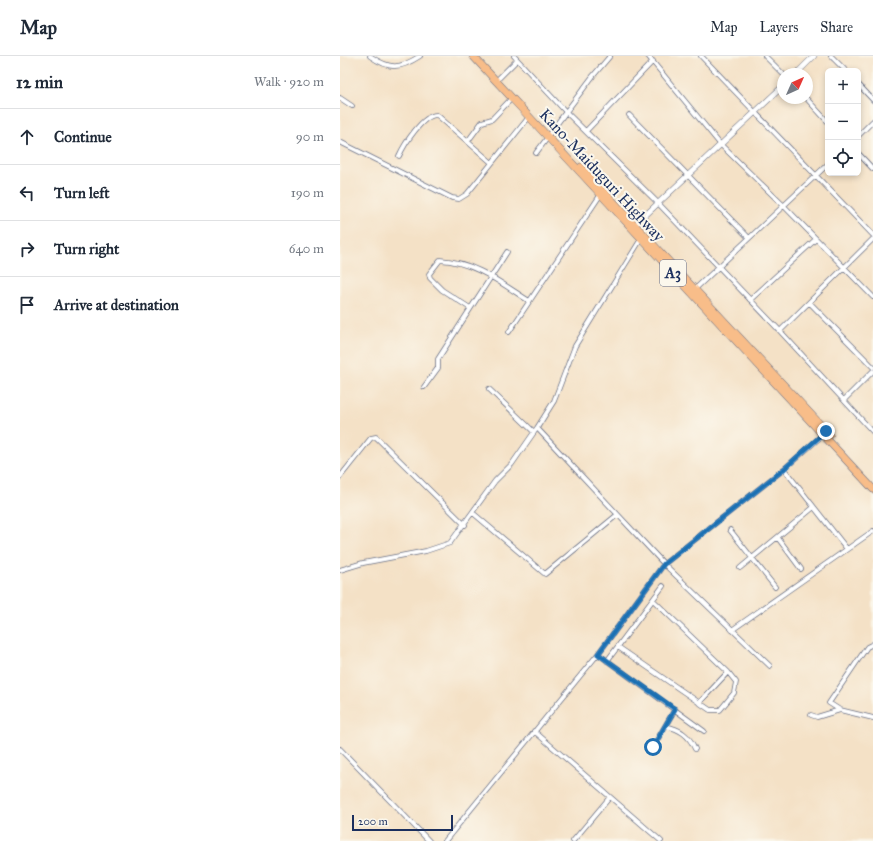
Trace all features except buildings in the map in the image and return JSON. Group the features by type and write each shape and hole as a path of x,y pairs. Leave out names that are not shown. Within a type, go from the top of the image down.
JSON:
{"highway":[{"name":"Kano-Maiduguri Highway","path":"473,56 529,117 549,135"},
{"name":"Kano-Maiduguri Highway","path":"478,56 603,193 641,239 693,291"},
{"name":"Kano-Maiduguri Highway","path":"603,193 636,224 693,291 824,433 873,489"},
{"name":"Kano-Maiduguri Highway","path":"824,433 873,482"}],"street":[{"path":"370,56 383,63 397,67 409,63 420,56"},
{"path":"536,153 610,56"},
{"path":"648,56 654,61 720,144 784,206 873,297"},
{"path":"701,56 873,235"},
{"path":"765,56 777,68"},
{"path":"802,68 814,56"},
{"path":"831,56 843,68"},
{"path":"499,78 515,58 566,112 658,203 780,331 873,432"},
{"path":"586,131 654,61"},
{"path":"861,87 873,100"},
{"path":"636,224 777,92"},
{"path":"340,98 352,106"},
{"path":"468,141 482,122 492,119 512,98"},
{"path":"812,104 825,119"},
{"path":"399,156 409,139 427,118 433,115 443,118 492,163"},
{"path":"629,116 749,238"},
{"path":"340,142 452,198 459,199 463,198 467,194 529,117"},
{"path":"861,133 873,121"},
{"path":"861,156 873,169"},
{"path":"693,291 825,167"},
{"path":"509,332 603,193"},
{"path":"780,331 810,303 873,238"},
{"path":"340,570 363,563 442,546 454,539 482,498 495,481 512,464 536,430 554,401 575,346 641,239"},
{"path":"750,300 816,239"},
{"path":"424,387 438,368 438,359 507,252"},
{"path":"470,308 434,283 430,278 430,274 440,260 469,265 491,276 529,301"},
{"path":"810,303 873,367"},
{"path":"844,400 873,371"},
{"path":"489,389 536,430 664,564 770,666"},
{"path":"445,841 598,654 664,564 784,469 824,433"},
{"path":"340,477 371,438 376,437 464,525"},
{"path":"784,469 847,549"},
{"path":"740,568 814,507"},
{"path":"473,513 545,574 617,515"},
{"path":"730,530 775,586"},
{"path":"732,630 873,531"},
{"path":"778,538 801,569"},
{"path":"607,661 663,586"},
{"path":"618,647 699,702 716,711 725,706 737,687 736,682 728,672 653,600"},
{"path":"873,644 867,647 829,701 830,705 840,710 873,718"},
{"path":"598,654 704,731"},
{"path":"699,702 728,672"},
{"path":"653,747 675,709"},
{"path":"811,715 817,717 840,710"},
{"path":"665,726 683,732 696,749"},
{"path":"534,731 661,841"},
{"path":"340,749 429,841"},
{"path":"573,841 610,797"}],"route":[{"path":"653,747 675,709 598,654 664,564 784,469 826,431"}]}
